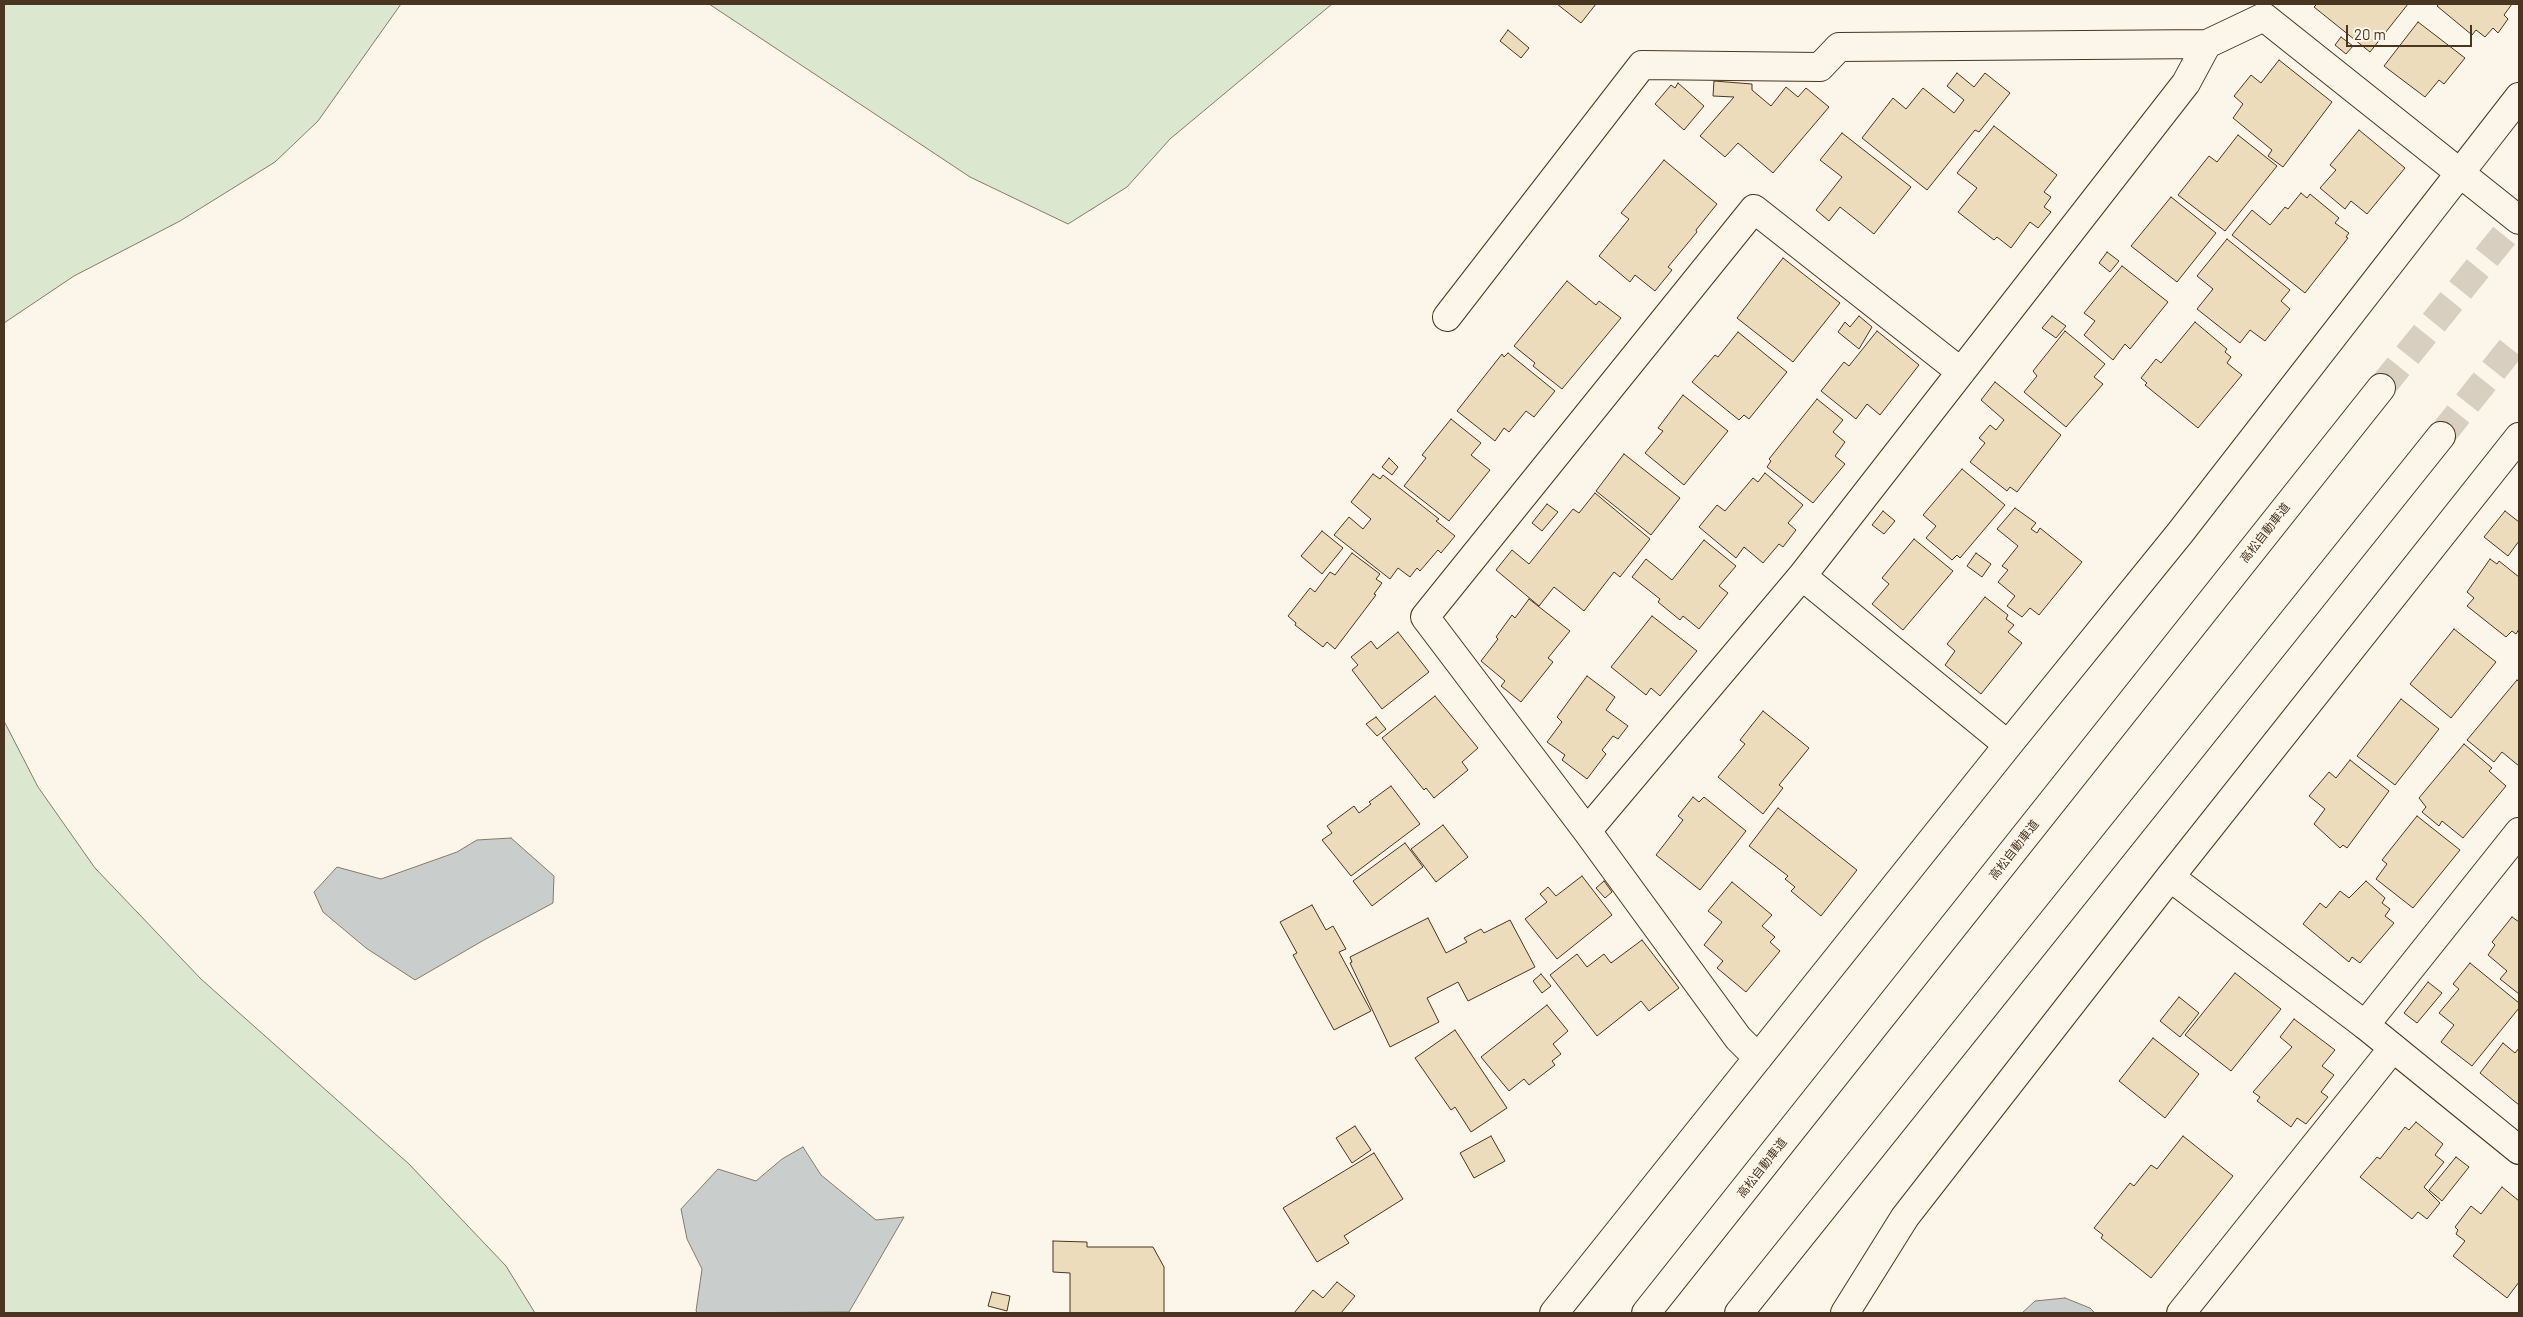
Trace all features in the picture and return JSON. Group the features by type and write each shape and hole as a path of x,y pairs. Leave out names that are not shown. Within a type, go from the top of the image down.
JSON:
{"main road":[{"path":"1447,316 1642,65 1820,67 1840,47 2207,44 2264,17 2460,175 2519,220"},
{"path":"1587,831 1802,576 2186,84 2207,44"},
{"path":"1554,1313 2180,533 2519,97"},
{"path":"1758,1058 1738,1038 1587,831 1425,617 1754,210 1961,372"},
{"name":"高松自動車道","path":"1646,1313 2382,388"},
{"path":"1739,1313 2441,436"},
{"path":"1845,1313 1906,1217 2170,877 2519,437"},
{"path":"1802,576 2008,745"},
{"path":"2365,1025 2519,832"},
{"path":"2170,877 2365,1025 2519,1150"},
{"path":"2181,1313 2393,1048"}],"green space":[{"path":"4,4 401,4 318,121 275,162 180,221 74,276 4,323"},
{"path":"709,4 1332,4 1170,139 1127,187 1068,224 970,177"},
{"path":"4,721 38,787 95,868 201,979 409,1164 506,1266 535,1313 4,1313"}],"shaded area":[{"path":"511,838 554,876 553,903 415,980 366,948 323,912 314,892 337,867 381,879 457,852 477,840"},
{"path":"803,1147 821,1175 876,1220 904,1217 849,1312 698,1313 696,1311 702,1269 687,1239 681,1209 718,1169 756,1181 782,1159"},
{"path":"2065,1298 2090,1308 2095,1313 2022,1313 2035,1301"}],"building":[{"path":"1557,4 1596,4 1581,23"},
{"path":"2317,4 2408,4 2370,52 2314,7"},
{"path":"2439,4 2512,4 2504,15 2508,19 2498,33 2493,28 2485,37 2476,30 2472,35 2437,6"},
{"path":"2418,22 2465,58 2444,84 2439,80 2425,97 2384,66"},
{"path":"1508,30 1529,48 1521,58 1500,41"},
{"path":"2341,37 2353,46 2346,54 2335,45"},
{"path":"2279,60 2332,102 2283,167 2268,156 2272,150 2233,118 2243,104 2234,96 2251,75 2261,83"},
{"path":"1957,73 1974,87 1985,73 2010,93 1979,132 1975,130 1927,190 1862,138 1893,98 1906,109 1923,88 1954,113 1964,100 1947,86"},
{"path":"1714,81 1752,84 1752,90 1771,106 1786,87 1798,97 1806,88 1829,107 1773,173 1738,143 1725,157 1700,136 1734,97 1713,96"},
{"path":"1678,83 1704,106 1684,130 1655,104 1671,85 1675,88"},
{"path":"1994,126 2057,175 2044,192 2051,197 2044,207 2051,212 2038,228 2030,222 2011,248 1997,237 1994,240 1958,212 1977,188 1957,173"},
{"path":"2359,130 2405,168 2367,214 2351,201 2345,209 2320,188 2336,170 2330,165"},
{"path":"1842,133 1911,187 1874,234 1840,207 1829,221 1816,210 1842,177 1820,160"},
{"path":"2238,135 2277,166 2225,231 2178,195 2209,156 2217,162"},
{"path":"1664,160 1717,204 1668,267 1672,270 1655,291 1635,275 1630,282 1599,256 1629,219 1621,213"},
{"path":"2301,193 2307,198 2310,194 2339,218 2335,223 2349,233 2346,237 2348,238 2305,293 2232,235 2252,210 2270,225 2285,207 2288,209"},
{"path":"2171,197 2216,233 2177,282 2131,246"},
{"path":"2227,239 2290,290 2281,301 2290,309 2265,341 2250,330 2240,343 2197,309 2213,289 2197,276"},
{"path":"2107,252 2119,261 2110,272 2099,263"},
{"path":"1783,258 1840,303 1793,362 1737,318"},
{"path":"2122,266 2168,302 2130,349 2125,344 2113,360 2084,335 2095,321 2084,313"},
{"path":"1567,281 1596,305 1599,301 1621,318 1562,389 1533,366 1535,363 1514,346"},
{"path":"1859,316 1872,327 1859,349 1838,332 1845,322 1850,327"},
{"path":"2052,316 2066,326 2056,338 2042,328"},
{"path":"2195,322 2227,349 2225,352 2231,357 2227,363 2242,375 2198,428 2145,385 2147,383 2141,378 2156,359 2161,363"},
{"path":"1877,331 1919,365 1880,415 1867,404 1856,419 1821,391 1844,362 1849,366"},
{"path":"2065,331 2105,364 2094,377 2103,384 2066,427 2024,392 2037,376 2033,371"},
{"path":"1738,332 1787,372 1749,419 1744,415 1739,420 1692,382 1715,355 1718,357"},
{"path":"1508,353 1555,391 1534,417 1526,411 1509,432 1504,428 1495,441 1457,411 1502,354 1504,357"},
{"path":"1995,382 2061,435 2017,492 2010,487 2007,491 1970,462 1985,443 1979,438 1990,425 1996,430 2004,420 1981,400"},
{"path":"1683,395 1728,431 1684,485 1645,453 1663,431 1658,428"},
{"path":"1817,399 1843,420 1833,432 1845,442 1835,456 1845,464 1813,503 1767,467 1771,461 1769,459"},
{"path":"1451,419 1481,443 1471,455 1490,470 1449,521 1404,486 1426,458 1422,455"},
{"path":"1624,454 1680,498 1651,535 1596,491"},
{"path":"1389,458 1398,467 1392,475 1382,467"},
{"path":"1962,469 2005,505 1960,558 1957,555 1952,560 1926,538 1936,526 1923,515"},
{"path":"1765,473 1803,505 1788,523 1796,530 1783,547 1779,544 1763,563 1744,547 1736,558 1699,527 1717,505 1725,511 1753,478 1758,482"},
{"path":"1373,474 1380,479 1383,475 1439,519 1436,521 1455,536 1441,553 1438,550 1420,571 1417,568 1410,577 1398,568 1390,579 1334,535 1349,517 1363,529 1371,519 1351,502"},
{"path":"1595,493 1650,539 1620,577 1614,572 1584,611 1554,587 1539,606 1496,570 1512,550 1529,564 1573,509 1579,513"},
{"path":"1547,504 1558,512 1542,531 1532,523"},
{"path":"2015,508 2036,523 2031,529 2037,533 2040,528 2082,562 2039,615 2030,608 2022,617 2007,606 2015,596 1998,582 2008,570 2002,566 2018,546 1997,529"},
{"path":"1883,511 1895,521 1884,534 1872,525"},
{"path":"2505,511 2519,522 2519,541 2508,556 2484,537"},
{"path":"1322,531 1343,548 1322,574 1301,556"},
{"path":"1914,539 1953,571 1903,630 1872,604 1889,584 1882,578"},
{"path":"1704,540 1736,566 1719,586 1728,593 1699,629 1683,616 1680,620 1658,602 1660,599 1632,577 1646,559 1672,580"},
{"path":"1352,553 1380,574 1376,579 1382,583 1374,594 1376,595 1335,649 1327,642 1323,647 1295,625 1296,623 1288,616 1310,588 1315,592 1330,572 1335,575"},
{"path":"1976,553 1991,564 1982,577 1967,566"},
{"path":"2490,559 2497,564 2499,561 2519,577 2519,629 2516,634 2512,631 2506,637 2467,606 2474,598 2467,592"},
{"path":"1985,597 2008,615 2006,619 2014,625 2008,632 2022,643 1981,694 1945,665 1955,651 1947,644"},
{"path":"1529,599 1570,631 1548,658 1553,662 1521,702 1501,686 1505,681 1481,661 1498,639 1496,637 1512,615 1515,618"},
{"path":"1652,616 1697,651 1660,696 1651,688 1646,695 1611,667"},
{"path":"2454,629 2496,662 2451,718 2410,684"},
{"path":"1398,632 1429,672 1382,709 1352,670 1358,665 1351,657 1371,641 1377,649"},
{"path":"1587,676 1615,697 1606,710 1628,726 1618,739 1613,736 1602,750 1606,754 1587,779 1562,760 1565,755 1547,742 1562,722 1557,717"},
{"path":"2517,680 2519,682 2519,766 2502,752 2494,762 2467,740"},
{"path":"1435,696 1478,748 1462,762 1468,770 1434,798 1426,788 1424,790 1382,738"},
{"path":"2401,699 2439,729 2395,785 2357,756"},
{"path":"1763,711 1809,748 1779,785 1783,788 1763,814 1718,777 1745,744 1740,740"},
{"path":"1376,717 1386,729 1377,736 1366,724"},
{"path":"2464,744 2492,768 2489,771 2506,786 2463,838 2442,821 2439,826 2422,812 2426,807 2419,798"},
{"path":"2350,760 2389,791 2347,848 2343,845 2340,848 2314,824 2325,809 2309,796 2329,772 2336,778"},
{"path":"1391,786 1420,824 1351,876 1322,840 1332,833 1327,826 1354,806 1359,813 1371,804 1369,802"},
{"path":"1693,797 1699,802 1704,797 1746,831 1700,890 1656,855 1683,820 1678,816"},
{"path":"1778,808 1857,870 1821,916 1791,891 1795,887 1785,879 1788,876 1749,846"},
{"path":"2417,816 2460,850 2413,908 2376,879 2387,864 2382,860"},
{"path":"1443,825 1468,857 1436,882 1411,849"},
{"path":"1405,843 1423,867 1372,906 1353,881"},
{"path":"1582,876 1612,915 1557,959 1525,919 1547,902 1540,894 1548,887 1556,896"},
{"path":"1604,881 1612,892 1605,898 1596,888"},
{"path":"2366,881 2385,898 2382,903 2390,909 2385,916 2394,923 2360,963 2352,957 2349,962 2303,924 2320,903 2326,908 2340,891 2349,898"},
{"path":"1732,882 1772,915 1762,926 1775,937 1770,942 1780,951 1746,992 1717,968 1723,961 1704,945 1722,922 1708,911"},
{"path":"1312,905 1326,930 1333,926 1346,949 1339,952 1371,1011 1334,1030 1293,955 1297,953 1280,922"},
{"path":"2512,917 2519,922 2519,994 2500,979 2507,971 2488,955 2495,945 2492,942"},
{"path":"1428,918 1446,953 1467,942 1464,938 1481,929 1484,933 1510,920 1535,967 1468,1001 1458,982 1427,998 1439,1022 1390,1047 1350,963 1352,962 1350,957"},
{"path":"1642,940 1679,988 1649,1011 1641,1001 1597,1036 1550,975 1577,954 1587,967 1604,954 1611,963"},
{"path":"2470,963 2519,1003 2519,1008 2472,1066 2441,1042 2454,1025 2439,1013 2459,989 2453,984"},
{"path":"2235,973 2281,1009 2231,1071 2185,1035"},
{"path":"1541,974 1551,986 1542,993 1533,981"},
{"path":"2428,982 2442,993 2417,1023 2404,1013"},
{"path":"2179,997 2199,1013 2180,1037 2160,1021"},
{"path":"1547,1005 1568,1031 1553,1044 1561,1054 1552,1061 1555,1065 1529,1085 1524,1079 1509,1091 1481,1057"},
{"path":"2294,1019 2335,1050 2322,1066 2334,1075 2321,1092 2328,1097 2306,1124 2297,1118 2291,1127 2257,1101 2260,1097 2253,1092 2292,1047 2280,1037"},
{"path":"1455,1030 1507,1108 1471,1132 1455,1107 1451,1110 1415,1058"},
{"path":"2153,1038 2199,1074 2165,1118 2119,1081"},
{"path":"2503,1043 2515,1053 2519,1048 2519,1105 2480,1073"},
{"path":"2416,1122 2443,1144 2435,1155 2444,1162 2424,1187 2440,1203 2427,1219 2418,1212 2412,1219 2360,1177 2377,1157 2380,1159 2405,1127 2409,1130"},
{"path":"1355,1126 1371,1150 1352,1163 1336,1138"},
{"path":"1491,1136 1505,1161 1474,1178 1460,1153"},
{"path":"2183,1136 2233,1176 2151,1278 2101,1238 2103,1235 2094,1228 2130,1183 2134,1186 2151,1165 2157,1169"},
{"path":"1374,1153 1403,1199 1344,1236 1349,1243 1317,1262 1283,1208"},
{"path":"2456,1157 2469,1167 2442,1201 2429,1190"},
{"path":"2502,1187 2519,1201 2519,1282 2507,1298 2453,1256 2465,1241 2456,1234 2458,1230 2455,1227 2471,1206 2481,1214"},
{"path":"1053,1241 1087,1242 1087,1247 1153,1247 1164,1267 1164,1313 1070,1313 1070,1273 1053,1272"},
{"path":"1337,1282 1355,1296 1341,1313 1294,1313 1313,1290 1323,1298"},
{"path":"992,1292 1010,1296 1007,1311 988,1306"}],"tunnel":[{"path":"2381,388 2519,217"},
{"path":"2441,436 2519,338"}]}
